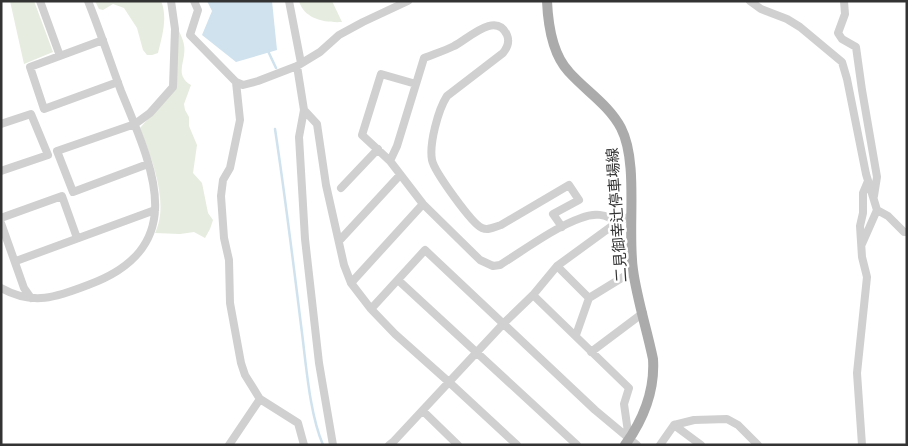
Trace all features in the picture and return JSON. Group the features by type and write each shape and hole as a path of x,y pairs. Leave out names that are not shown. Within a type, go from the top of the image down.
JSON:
{"main road":[{"name":"二見御幸辻停車場線","path":"547,1 548,21 558,53 568,71 606,107 621,127 626,140 631,173 630,216 633,270 653,359 654,374 646,408 630,443"}],"street":[{"path":"40,1 60,56"},
{"path":"1,288 11,293 40,299 57,297 104,279 120,270 137,256 146,243 152,228 156,191 135,124 88,1"},
{"path":"148,164 73,192 57,152 135,124 150,114 173,87 175,29 171,1"},
{"path":"194,1 198,10 190,35 236,82 243,85 258,81 299,64 320,52 339,35 408,1"},
{"path":"289,1 304,110 300,137 305,239 319,363 333,445"},
{"path":"750,1 761,9 786,18 800,27 842,62 868,181 877,210 862,244"},
{"path":"844,1 845,14 838,33 842,39 856,48 878,177 874,196"},
{"path":"390,161 397,146 424,58 454,46 487,25 495,25 504,30 508,37 503,54 447,96 443,103 432,147 431,158 433,166 477,225 483,229 490,229 500,225 569,185 579,200 554,214 562,227"},
{"path":"104,40 30,67 44,109 118,82"},
{"path":"416,84 381,74 362,135 390,161 423,204 480,260 493,266 500,265 581,217 590,215 610,217 616,223"},
{"path":"236,82 240,120 230,168 223,180 221,216 229,260 230,303 241,363 260,399 298,423 304,445"},
{"path":"304,110 317,124 326,185 344,264 352,282 371,309 394,334 517,445"},
{"path":"1,124 31,114 48,155 1,172"},
{"path":"341,188 378,149"},
{"path":"339,241 400,175"},
{"path":"862,445 857,373 867,277 862,257 860,226 863,213 863,193 868,181"},
{"path":"1,218 62,196 77,238"},
{"path":"352,282 423,204"},
{"path":"16,261 155,210"},
{"path":"877,210 888,216 904,232 907,232"},
{"path":"394,444 533,295 557,266 616,223 630,216"},
{"path":"1,223 24,288 31,298"},
{"path":"371,309 425,250 630,443"},
{"path":"557,266 589,298"},
{"path":"576,335 589,298 633,270"},
{"path":"398,280 577,445"},
{"path":"533,295 629,388 624,404 630,443"},
{"path":"591,352 643,313"},
{"path":"229,445 260,399"},
{"path":"423,411 458,445"},
{"path":"660,445 674,425 694,420 727,419 738,425 758,445"},
{"path":"674,425 701,445"}],"shaded area":[{"path":"10,1 34,1 53,52 24,64"},
{"path":"95,1 161,1 164,20 163,34 158,53 147,55 143,50 137,28 124,8 113,4 103,10 99,9"},
{"path":"299,1 332,1 342,22 316,19 305,12"},
{"path":"177,26 184,45 182,72 186,81 191,85 184,104 189,117 189,126 197,145 193,173 202,183 208,213 213,220 205,238 194,232 180,234 155,233 161,208 160,194 154,166 140,128 175,88"}],"water":[{"path":"207,1 272,1 277,50 236,62 202,35 212,11"}],"waterway":[{"path":"268,51 276,68"},
{"path":"275,129 309,387 314,418 323,445"}]}
